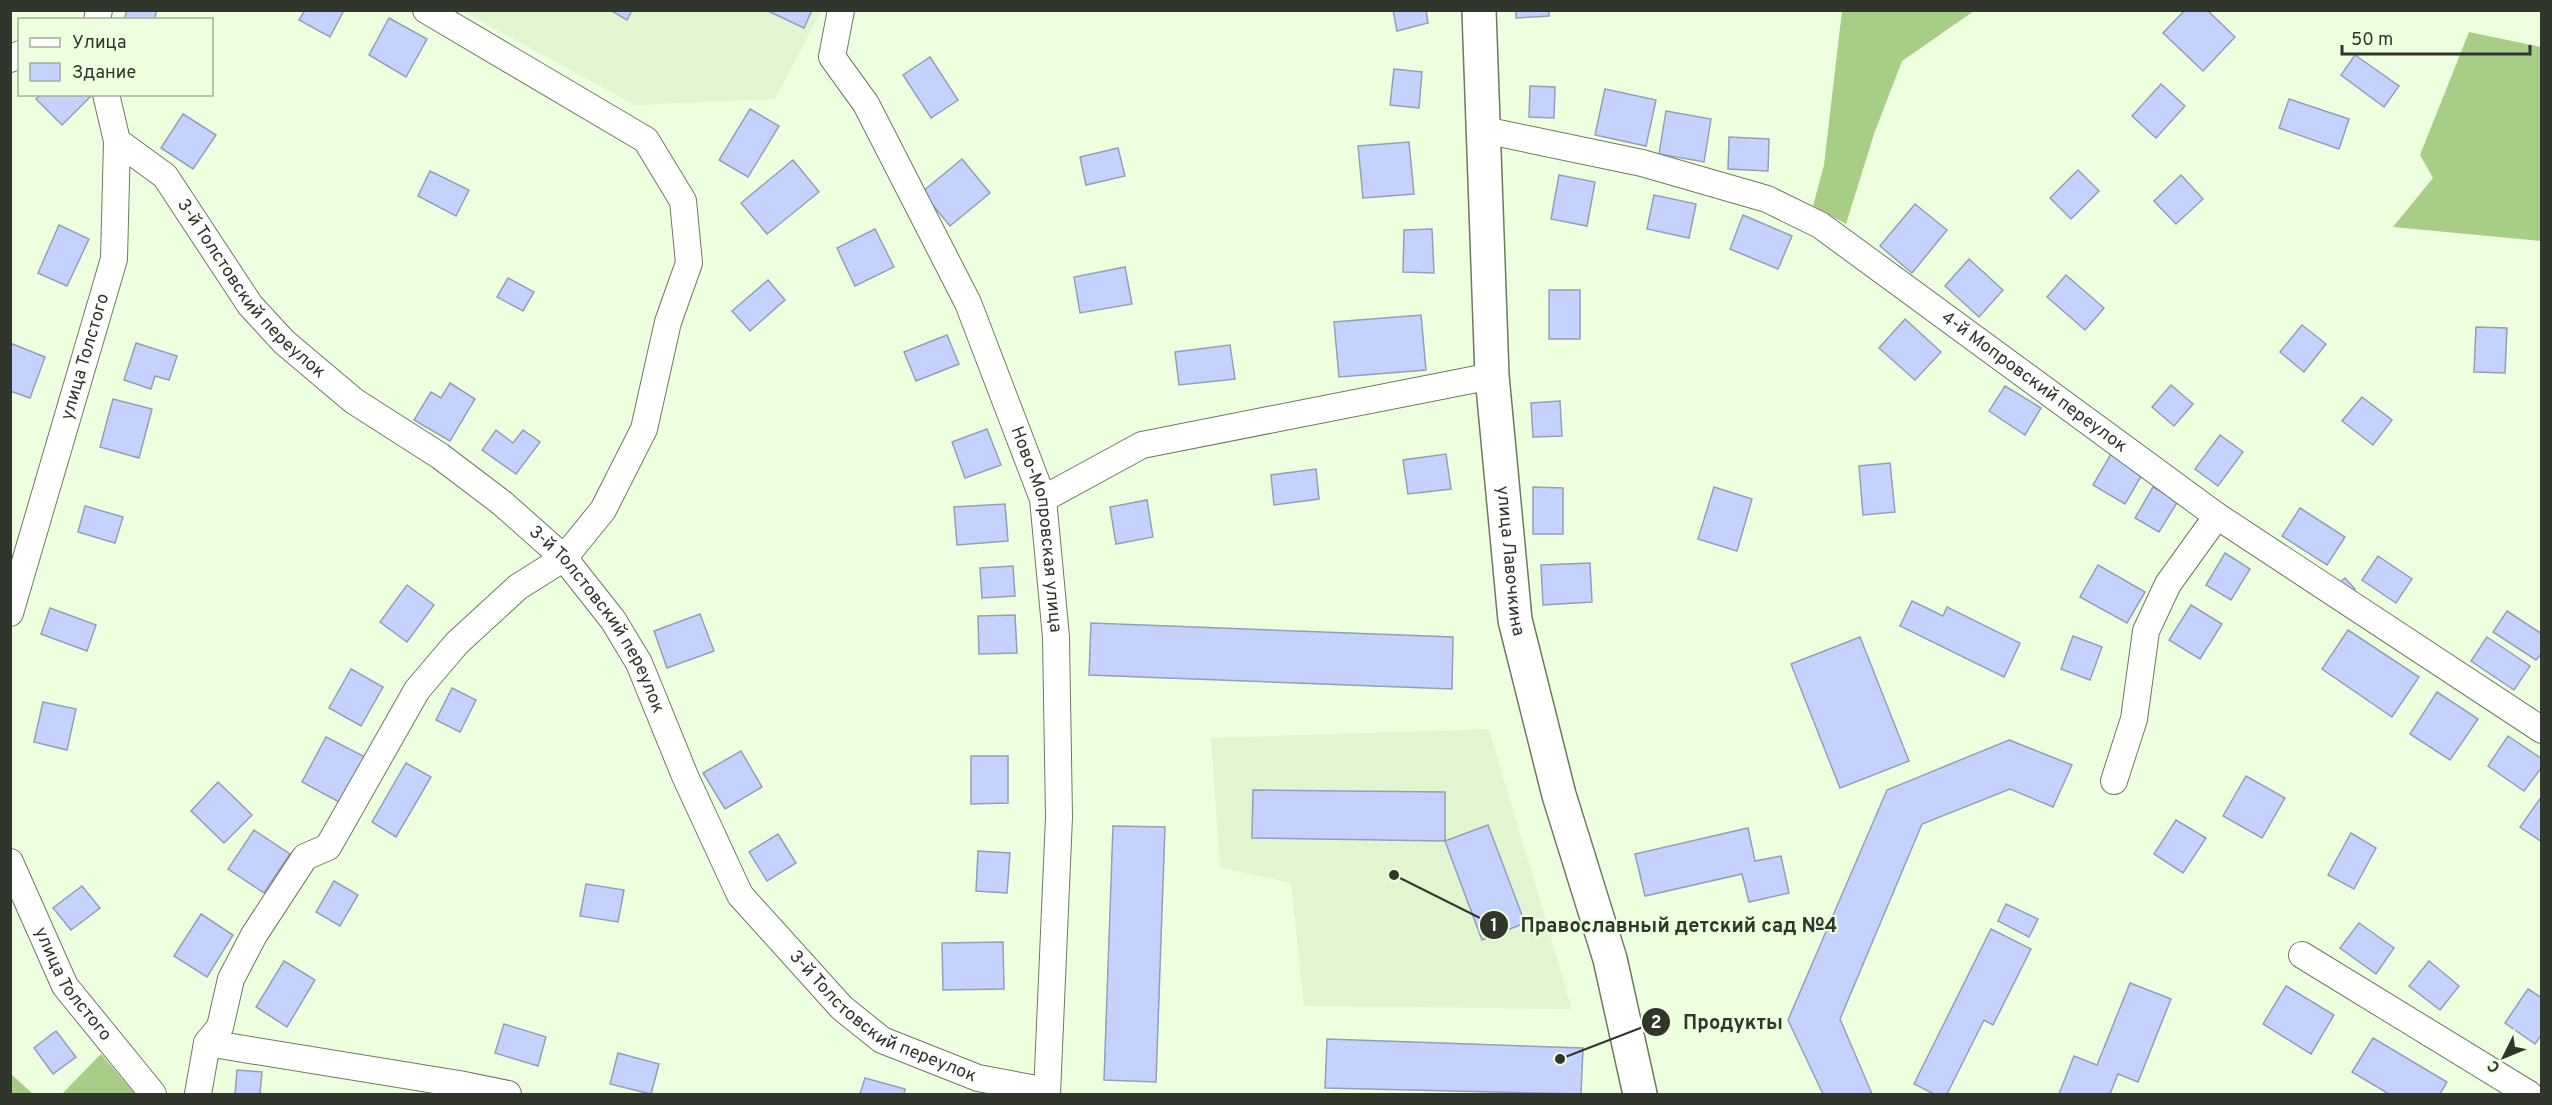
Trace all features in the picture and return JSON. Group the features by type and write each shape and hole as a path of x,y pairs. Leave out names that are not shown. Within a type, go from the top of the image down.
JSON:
{"main road":[{"name":"улица Лавочкина","path":"1479,10 1492,376 1515,620 1559,795 1610,959 1640,1095"}],"street":[{"path":"198,1095 207,1043 220,1027 231,979 254,935 305,857 328,847 417,690 457,643 518,587 564,558 603,510 644,429 668,322 689,263 683,201 646,140 426,10"},
{"name":"Ново-Мопровская улица","path":"841,10 832,57 866,104 968,303 1043,499 1056,637 1059,817 1047,1093"},
{"name":"улица Толстого","path":"10,613 114,259 117,141 106,96"},
{"name":"4-й Мопровский переулок","path":"1484,130 1642,163 1767,199 1820,225 2217,516 2541,730"},
{"name":"3-й Толстовский переулок","path":"117,141 165,176 250,305 284,342 354,401 440,456 501,503 564,558 613,620 639,663 685,776 740,895 842,1008 882,1040 978,1078 1047,1093"},
{"path":"1043,499 1142,445 1492,376"},
{"path":"2114,781 2134,719 2145,631 2168,584 2217,516"},
{"name":"улица Толстого","path":"10,862 65,986 153,1095"},
{"path":"2302,955 2529,1095"},
{"path":"207,1043 459,1084 508,1095"}],"shaded area":[{"path":"462,11 821,11 775,99 635,105"},
{"path":"1489,729 1572,1009 1304,1006 1291,883 1220,867 1211,738"}],"green space":[{"path":"1842,11 1974,11 1902,61 1874,134 1846,224 1813,206 1824,165"},
{"path":"2469,32 2541,47 2541,241 2393,227 2433,178 2420,155"},
{"path":"101,1054 135,1094 62,1094"},
{"path":"11,1074 33,1094 11,1094"}],"building":[{"path":"127,10 157,10 155,18 125,18"},
{"path":"305,10 344,10 330,37 299,20"},
{"path":"610,10 632,10 627,20"},
{"path":"766,10 812,10 804,28"},
{"path":"1393,10 1426,10 1428,23 1397,31"},
{"path":"1516,10 1549,10 1549,16 1516,18"},
{"path":"2185,10 2207,10 2235,37 2203,71 2163,33"},
{"path":"389,18 427,39 406,77 369,55"},
{"path":"2355,55 2399,86 2384,107 2341,75"},
{"path":"930,57 958,100 931,118 903,75"},
{"path":"1394,69 1422,72 1419,108 1390,105"},
{"path":"2161,84 2185,106 2156,138 2132,116"},
{"path":"1530,86 1555,87 1554,118 1529,117"},
{"path":"1605,89 1656,100 1646,146 1595,135"},
{"path":"39,96 91,96 62,125 36,99"},
{"path":"2289,99 2349,119 2339,149 2279,128"},
{"path":"750,109 779,126 748,177 719,160"},
{"path":"1666,111 1711,119 1704,162 1659,154"},
{"path":"183,114 216,135 193,169 161,148"},
{"path":"1729,137 1769,139 1768,171 1728,169"},
{"path":"1409,142 1414,194 1363,198 1358,146"},
{"path":"1118,148 1125,176 1086,185 1080,157"},
{"path":"962,159 990,193 950,226 922,192"},
{"path":"793,160 819,192 767,234 741,203"},
{"path":"2078,170 2099,191 2071,219 2050,198"},
{"path":"430,171 469,190 456,216 418,196"},
{"path":"1559,175 1595,182 1587,226 1551,219"},
{"path":"2181,175 2203,199 2176,224 2154,201"},
{"path":"1654,195 1696,204 1689,238 1647,229"},
{"path":"1915,204 1947,230 1912,273 1880,246"},
{"path":"1743,215 1792,236 1778,269 1730,249"},
{"path":"59,225 89,239 67,286 38,273"},
{"path":"875,229 894,267 855,286 837,248"},
{"path":"1432,229 1434,273 1403,272 1404,230"},
{"path":"1969,259 2003,290 1979,317 1945,286"},
{"path":"1125,267 1132,304 1080,313 1074,277"},
{"path":"2066,275 2104,308 2085,330 2047,297"},
{"path":"508,278 534,292 523,311 497,297"},
{"path":"768,280 785,300 750,331 732,311"},
{"path":"1549,290 1580,290 1580,339 1549,339"},
{"path":"1421,315 1426,370 1339,377 1334,322"},
{"path":"1905,319 1941,352 1915,380 1879,348"},
{"path":"2302,325 2326,344 2304,372 2280,352"},
{"path":"2476,327 2507,328 2505,373 2474,372"},
{"path":"947,335 959,364 916,381 904,352"},
{"path":"10,343 45,357 30,398 10,391"},
{"path":"136,343 177,356 169,380 155,376 151,389 124,380"},
{"path":"1230,345 1235,379 1179,385 1175,352"},
{"path":"450,383 475,399 450,441 414,420 431,392 441,398"},
{"path":"2171,385 2193,404 2174,426 2152,407"},
{"path":"2005,386 2041,408 2025,435 1989,411"},
{"path":"2362,397 2392,420 2373,445 2342,421"},
{"path":"113,399 152,409 139,458 100,447"},
{"path":"1560,401 1562,436 1533,437 1531,403"},
{"path":"987,429 1001,465 965,478 952,442"},
{"path":"496,430 513,443 523,430 540,442 516,474 482,450"},
{"path":"2220,435 2243,452 2218,486 2195,469"},
{"path":"1446,454 1451,489 1408,494 1403,460"},
{"path":"2111,454 2143,473 2125,504 2093,485"},
{"path":"1890,463 1895,512 1863,515 1859,466"},
{"path":"1316,469 1319,499 1274,505 1271,475"},
{"path":"1533,487 1563,488 1563,534 1533,534"},
{"path":"1714,487 1752,499 1737,551 1698,539"},
{"path":"2153,487 2178,501 2159,532 2135,518"},
{"path":"1147,500 1153,537 1116,544 1110,507"},
{"path":"1005,504 1008,541 957,545 954,507"},
{"path":"85,506 123,517 115,543 78,532"},
{"path":"2300,508 2345,537 2327,565 2282,536"},
{"path":"2225,553 2250,569 2231,600 2206,585"},
{"path":"2378,556 2412,579 2396,603 2362,580"},
{"path":"1590,563 1592,602 1543,605 1541,565"},
{"path":"2098,565 2145,592 2127,623 2080,597"},
{"path":"1013,566 1015,596 982,598 980,568"},
{"path":"2345,578 2355,589 2344,599 2334,588"},
{"path":"407,585 434,605 407,642 380,622"},
{"path":"1912,601 1943,616 1947,607 2020,643 2004,677 1900,626"},
{"path":"2191,605 2222,624 2200,659 2169,640"},
{"path":"50,608 96,625 87,651 41,634"},
{"path":"2507,611 2542,634 2542,653 2536,660 2493,632"},
{"path":"700,614 714,651 667,668 654,631"},
{"path":"1015,615 1017,653 979,654 978,616"},
{"path":"1091,623 1453,637 1452,689 1089,675"},
{"path":"2348,630 2419,677 2392,717 2322,669"},
{"path":"2073,636 2102,647 2090,680 2061,669"},
{"path":"1860,637 1909,761 1840,788 1791,664"},
{"path":"2487,637 2530,666 2514,690 2471,661"},
{"path":"351,669 383,687 361,726 329,708"},
{"path":"452,688 476,700 460,732 436,720"},
{"path":"2437,692 2478,719 2450,760 2410,734"},
{"path":"43,702 76,709 67,750 34,742"},
{"path":"2508,736 2542,759 2542,767 2524,791 2488,766"},
{"path":"326,737 365,757 341,803 302,782"},
{"path":"2009,740 2072,765 2053,807 2010,789 1922,824 1840,1019 1872,1094 1823,1094 1788,1020 1887,790"},
{"path":"741,751 762,787 725,809 703,773"},
{"path":"971,756 1008,756 1008,803 971,804"},
{"path":"406,763 431,777 396,837 372,822"},
{"path":"2246,776 2285,798 2262,838 2223,816"},
{"path":"218,782 252,815 224,843 191,811"},
{"path":"1253,790 1445,792 1445,841 1252,838"},
{"path":"2542,796 2542,842 2520,827"},
{"path":"2176,820 2206,838 2183,873 2154,854"},
{"path":"1488,825 1525,923 1482,940 1445,841"},
{"path":"1113,826 1165,827 1156,1082 1104,1080"},
{"path":"1748,828 1755,861 1781,856 1789,893 1749,902 1742,874 1645,896 1635,854"},
{"path":"254,830 290,854 264,893 228,869"},
{"path":"2351,833 2376,848 2354,889 2328,875"},
{"path":"778,834 796,863 767,881 749,852"},
{"path":"978,851 1010,853 1007,893 976,891"},
{"path":"334,881 358,895 340,926 316,912"},
{"path":"586,884 624,890 618,922 580,916"},
{"path":"82,886 100,908 71,930 53,908"},
{"path":"2006,904 2038,919 2029,937 1998,921"},
{"path":"201,914 233,935 207,977 174,956"},
{"path":"2359,923 2394,948 2376,974 2340,948"},
{"path":"1991,929 2031,949 1993,1025 1984,1020 1947,1094 1934,1094 1914,1084"},
{"path":"1003,942 1004,989 943,990 942,943"},
{"path":"284,961 315,980 287,1027 256,1007"},
{"path":"2429,961 2459,986 2440,1010 2409,986"},
{"path":"2130,983 2171,999 2138,1082 2118,1074 2110,1094 2059,1094 2074,1056 2097,1065"},
{"path":"2286,986 2334,1015 2311,1054 2263,1024"},
{"path":"2528,989 2542,998 2542,1034 2535,1044 2505,1023"},
{"path":"504,1024 546,1037 538,1066 495,1053"},
{"path":"56,1031 76,1057 53,1074 34,1048"},
{"path":"2373,1038 2447,1082 2440,1094 2389,1094 2352,1072"},
{"path":"1327,1039 1583,1048 1581,1094 1325,1088"},
{"path":"618,1053 659,1064 651,1094 610,1084"},
{"path":"237,1070 262,1072 260,1094 235,1094"},
{"path":"865,1078 905,1089 904,1094 860,1094"}],"place":[{"name":"Православный детский сад №4","path":"1394,875"},
{"name":"Продукты","path":"1560,1059"}]}
